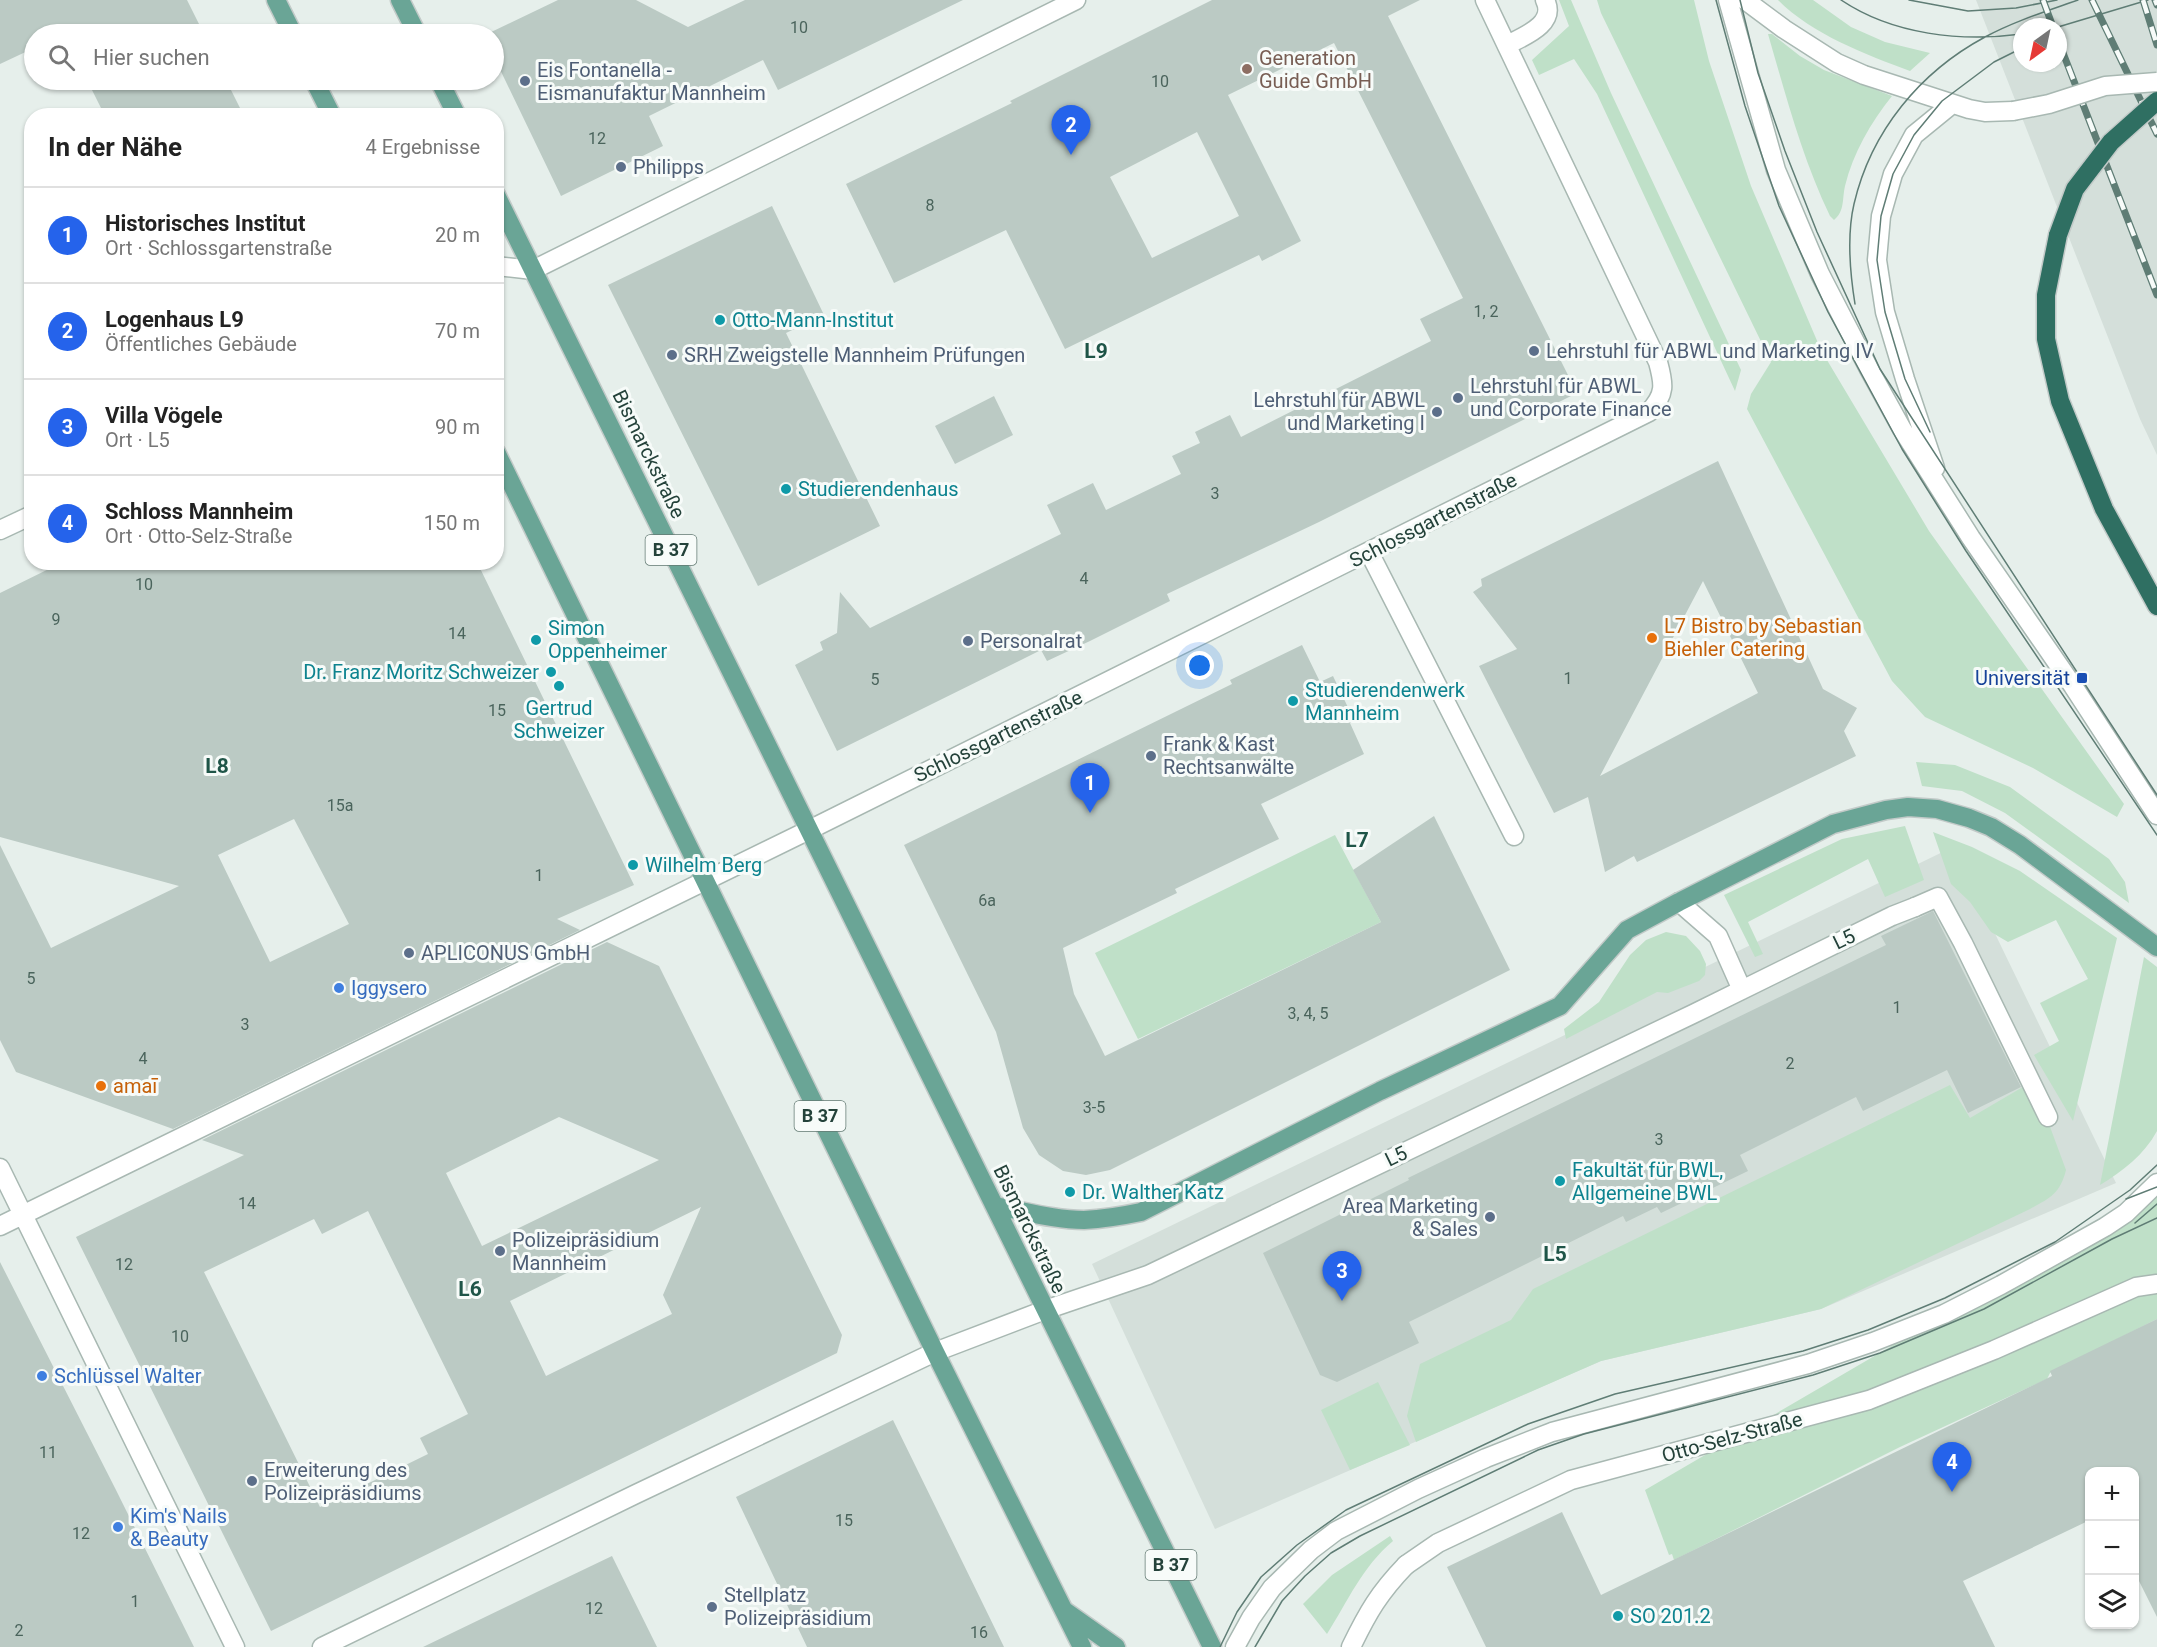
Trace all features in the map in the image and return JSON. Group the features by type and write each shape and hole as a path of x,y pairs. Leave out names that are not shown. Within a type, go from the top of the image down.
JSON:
{"highway":[{"path":"2157,101 2111,142 2075,189 2058,235 2046,295 2046,339 2060,401 2104,509 2157,606"}],"main road":[{"path":"276,0 287,24"},
{"path":"400,0 412,24"},
{"path":"319,90 328,108"},
{"path":"444,90 453,108"},
{"name":"Bismarckstraße","path":"504,211 1212,1647"},
{"name":"B 37","path":"504,468 934,1352 1083,1647"},
{"path":"995,1206 1084,1220 1141,1212 1380,1091 1560,1006 1627,930 1678,902 1833,824 1886,810 1908,807 1937,809 1969,818 2020,845 2157,947"},
{"path":"1064,1610 1116,1647"}],"street":[{"path":"504,267 533,270 1076,0"},
{"name":"Schlossgartenstraße","path":"809,830 1649,412 1656,404 1663,383 1658,362 1485,0"},
{"path":"1507,45 1538,28 1547,18 1545,0"},
{"path":"1728,0 1776,170 1820,274 1902,429 1944,496 2157,815"},
{"path":"1745,0 1784,29 1837,63 1864,75 1952,104 1985,112 2013,111 2049,104 2104,86 2157,82"},
{"path":"1944,496 1885,312 1877,260 1881,216 1893,174 1914,135 1952,104"},
{"path":"0,530 24,519"},
{"path":"1369,552 1514,836"},
{"path":"0,1226 809,830"},
{"name":"L5","path":"322,1647 649,1487 934,1352 1045,1310 1148,1275 1849,937 1938,897 2048,1117"},
{"path":"1678,902 1718,936 1742,990"},
{"path":"0,1168 235,1647"},
{"path":"1235,1647 1251,1618 1272,1588 1311,1550 1336,1531 1418,1489 1486,1458 1552,1432 1808,1364 1944,1314 2105,1227 2126,1213 2157,1183"},
{"name":"Otto-Selz-Straße","path":"1351,1647 1368,1612 1386,1585 1420,1554 1438,1543 1572,1479 1869,1400 1994,1350 2136,1287 2157,1284"}],"shaded area":[{"path":"1976,0 2157,0 2157,455 2140,419"},
{"name":"L5","path":"1953,847 2116,1183 1821,1309 1601,1361 1215,1529 1092,1264"}],"green space":[{"path":"1559,0 1571,0 1611,93 1741,370 1735,391 1597,94 1574,59 1539,75 1532,60 1569,26"},
{"path":"1597,0 1694,0 1709,61 1751,186 1821,350 1929,531 2124,804 2117,817 2033,768 1925,717 1892,681 1747,409 1751,394 1771,362 1601,13"},
{"path":"1778,0 1813,0 1851,27 1885,42 1930,53 1910,71 1823,33"},
{"path":"1768,34 1772,34 1800,56 1824,70 1892,96 1870,127 1858,150 1848,174 1842,209 1834,220 1820,194 1803,149"},
{"path":"1916,762 1955,765 2010,787 2109,859 2125,882 2129,903 2005,813 1962,791 1922,786"},
{"path":"1905,826 1924,880 1885,897 1868,859 1748,922 1763,954 1755,957 1724,895 1842,839"},
{"path":"1933,832 1972,847 2020,871 2117,938 2073,1121 2034,1055 2059,1041 2040,1003 2088,979 2056,920 2008,942 1991,932 1970,902 1951,884"},
{"path":"1335,835 1381,922 1138,1039 1095,953"},
{"path":"1666,932 1686,936 1700,951 1706,964 1705,975 1699,981 1668,993 1657,992 1566,1039 1564,1029 1599,1002 1630,955 1646,940"},
{"path":"2144,957 2157,967 2157,1131 2146,1148 2132,1162 2100,1185"},
{"path":"2033,1081 2066,1170 2061,1185 2043,1202 1821,1309 1601,1361 1416,1442 1407,1416 1420,1364 1511,1320 1533,1289 1950,1085 1970,1118"},
{"path":"2157,1191 2157,1319 2050,1373 2047,1379 1900,1447 1674,1560 1672,1554 1669,1555 1645,1490"},
{"path":"1378,1382 1410,1445 1350,1470 1321,1410"},
{"path":"1390,1536 1393,1541 1364,1573 1327,1634 1303,1604 1332,1575"}],"building":[{"path":"0,0 187,0 199,24 24,24 24,53 0,64"},
{"path":"558,0 636,0 688,27 745,0 963,0 778,90 763,60 649,116 663,146 561,196 504,78 504,26"},
{"path":"1212,0 1420,0 1388,16 1577,393 1319,522 1167,594 1170,601 1090,641 1047,661 1041,650 837,751 795,665 823,650 820,642 837,633 840,592 870,628 1061,534 1047,505 1093,483 1106,510 1181,474 1172,456 1200,443 1195,432 1230,415 1241,437 1431,341 1420,319 1463,298 1334,43 1228,95 1301,241 1262,261 1259,255 1065,349 1006,230 894,283 846,184 1012,103 1010,101","holes":["1197,132 1239,216 1152,258 1110,177"]},
{"path":"92,90 231,90 240,108 101,108"},
{"path":"772,206 824,315 786,333 880,526 758,586 608,285"},
{"path":"994,396 1013,435 955,464 935,426"},
{"path":"1718,461 1823,689 1857,708 1844,731 1856,756 1637,862 1634,856 1605,872 1588,797 1554,813 1479,666 1517,649 1473,592 1482,586 1481,579","holes":["1703,581 1758,693 1600,776"]},
{"path":"47,570 481,570 634,885 557,919 580,930 173,1129 16,1072 0,1040 0,845 51,948 179,886 0,837 0,593","holes":["294,819 349,924 270,962 218,855"]},
{"path":"1302,645 1320,682 1333,676 1354,720 1350,723 1364,754 1261,804 1279,839 1175,889 1177,893 1063,948 1074,994 1105,1056 1381,922 1353,870 1434,816 1510,970 1110,1170 1086,1175 1063,1171 1039,1155 1023,1128 996,1032 904,845 1232,684 1230,680"},
{"path":"1933,911 2021,1087 1968,1113 1947,1070 1863,1111 1856,1097 1740,1155 1748,1171 1661,1213 1657,1207 1626,1222 1623,1216 1409,1322 1419,1343 1337,1382 1320,1375 1263,1253 1409,1180 1408,1178 1886,945 1881,936"},
{"name":"Polizeipräsidium Mannheim","path":"607,942 659,966 842,1335 837,1353 271,1631 76,1237 244,1155 202,1140","holes":["559,1117 659,1160 482,1246 446,1173","701,1207 663,1295 672,1314 546,1376 510,1301","368,1211 468,1414 420,1438 428,1454 320,1507 204,1272 314,1219 322,1234"]},
{"path":"0,1262 115,1488 194,1647 0,1647"},
{"path":"2157,1319 2157,1617 2139,1581 2139,1467 2085,1467 2085,1522 1963,1581 1995,1647 1486,1647 1447,1567 1562,1512 1601,1595 2052,1376 2050,1371"},
{"path":"893,1420 1004,1647 807,1647 736,1497"},
{"path":"612,1556 657,1647 423,1647 541,1590"}],"tram line":[{"path":"1716,0 1745,106 1779,206 1828,312 1902,449 1966,551 2157,835"},
{"path":"1740,0 1758,73 1785,151 1817,232 1880,369 2157,795"},
{"path":"1841,0 1883,21 1928,33 1975,37 2013,35"},
{"path":"1909,0 1968,11 2016,8 2057,0"},
{"path":"1855,304 1850,254 1850,228 1854,204 1872,152 1902,106 1919,86 1961,51 1996,31 2078,0"},
{"path":"2067,24 2148,0"},
{"path":"1930,432 1905,379 1885,312 1877,260 1881,216 1893,174 1914,135 1942,101 1994,62 2013,52"},
{"path":"1220,1647 1237,1612 1261,1577 1297,1545 1346,1510 1528,1424 1615,1394 1803,1351 1868,1330 1945,1298 2055,1242 2130,1190 2157,1165"},
{"path":"2126,1199 2157,1187"},
{"path":"2135,1223 2157,1204"},
{"path":"1255,1647 1282,1601 1331,1553 1360,1536 1538,1450 1584,1434 1813,1375 1880,1353 1984,1309 2112,1239 2157,1218"}],"railway":[{"path":"2043,0 2050,18"},
{"path":"2092,0 2157,134"},
{"path":"2143,0 2157,45"},
{"path":"2155,0 2157,5"},
{"path":"2067,63 2157,295"}],"place":[{"name":"Generation Guide GmbH","path":"1247,69"},
{"name":"Eis Fontanella - Eismanufaktur Mannheim","path":"525,81"},
{"name":"Logenhaus L9","path":"1071,155"},
{"name":"Philipps","path":"621,167"},
{"name":"Otto-Mann-Institut","path":"720,320"},
{"name":"Lehrstuhl für ABWL und Marketing IV","path":"1534,351"},
{"name":"SRH Zweigstelle Mannheim Prüfungen","path":"672,355"},
{"name":"Lehrstuhl für ABWL und Corporate Finance","path":"1458,398"},
{"name":"Lehrstuhl für ABWL und Marketing I","path":"1437,412"},
{"name":"Studierendenhaus","path":"786,489"},
{"name":"L7 Bistro by Sebastian Biehler Catering","path":"1652,638"},
{"name":"Simon Oppenheimer","path":"536,640"},
{"name":"Personalrat","path":"968,641"},
{"name":"Dr. Franz Moritz Schweizer","path":"551,672"},
{"name":"Universität","path":"2082,678"},
{"name":"Gertrud Schweizer","path":"559,686"},
{"name":"Studierendenwerk Mannheim","path":"1293,701"},
{"name":"Frank & Kast Rechtsanwälte","path":"1151,756"},
{"name":"Historisches Institut","path":"1090,813"},
{"name":"Wilhelm Berg","path":"633,865"},
{"name":"APLICONUS GmbH","path":"409,953"},
{"name":"Iggysero","path":"339,988"},
{"name":"amaī","path":"101,1086"},
{"name":"Fakultät für BWL, Allgemeine BWL","path":"1560,1181"},
{"name":"Dr. Walther Katz","path":"1070,1192"},
{"name":"Area Marketing & Sales","path":"1490,1217"},
{"name":"Polizeipräsidium Mannheim","path":"500,1251"},
{"name":"Villa Vögele","path":"1342,1301"},
{"name":"Schlüssel Walter","path":"42,1376"},
{"name":"Erweiterung des Polizeipräsidiums","path":"252,1481"},
{"name":"Schloss Mannheim","path":"1952,1492"},
{"name":"Kim's Nails & Beauty","path":"118,1527"},
{"name":"Stellplatz Polizeipräsidium","path":"712,1607"},
{"name":"SO 201.2","path":"1618,1616"}],"district":[{"name":"L9","path":"1096,351"},
{"name":"L8","path":"217,766"},
{"name":"L7","path":"1357,840"},
{"name":"L5","path":"1555,1254"},
{"name":"L6","path":"470,1289"}]}
